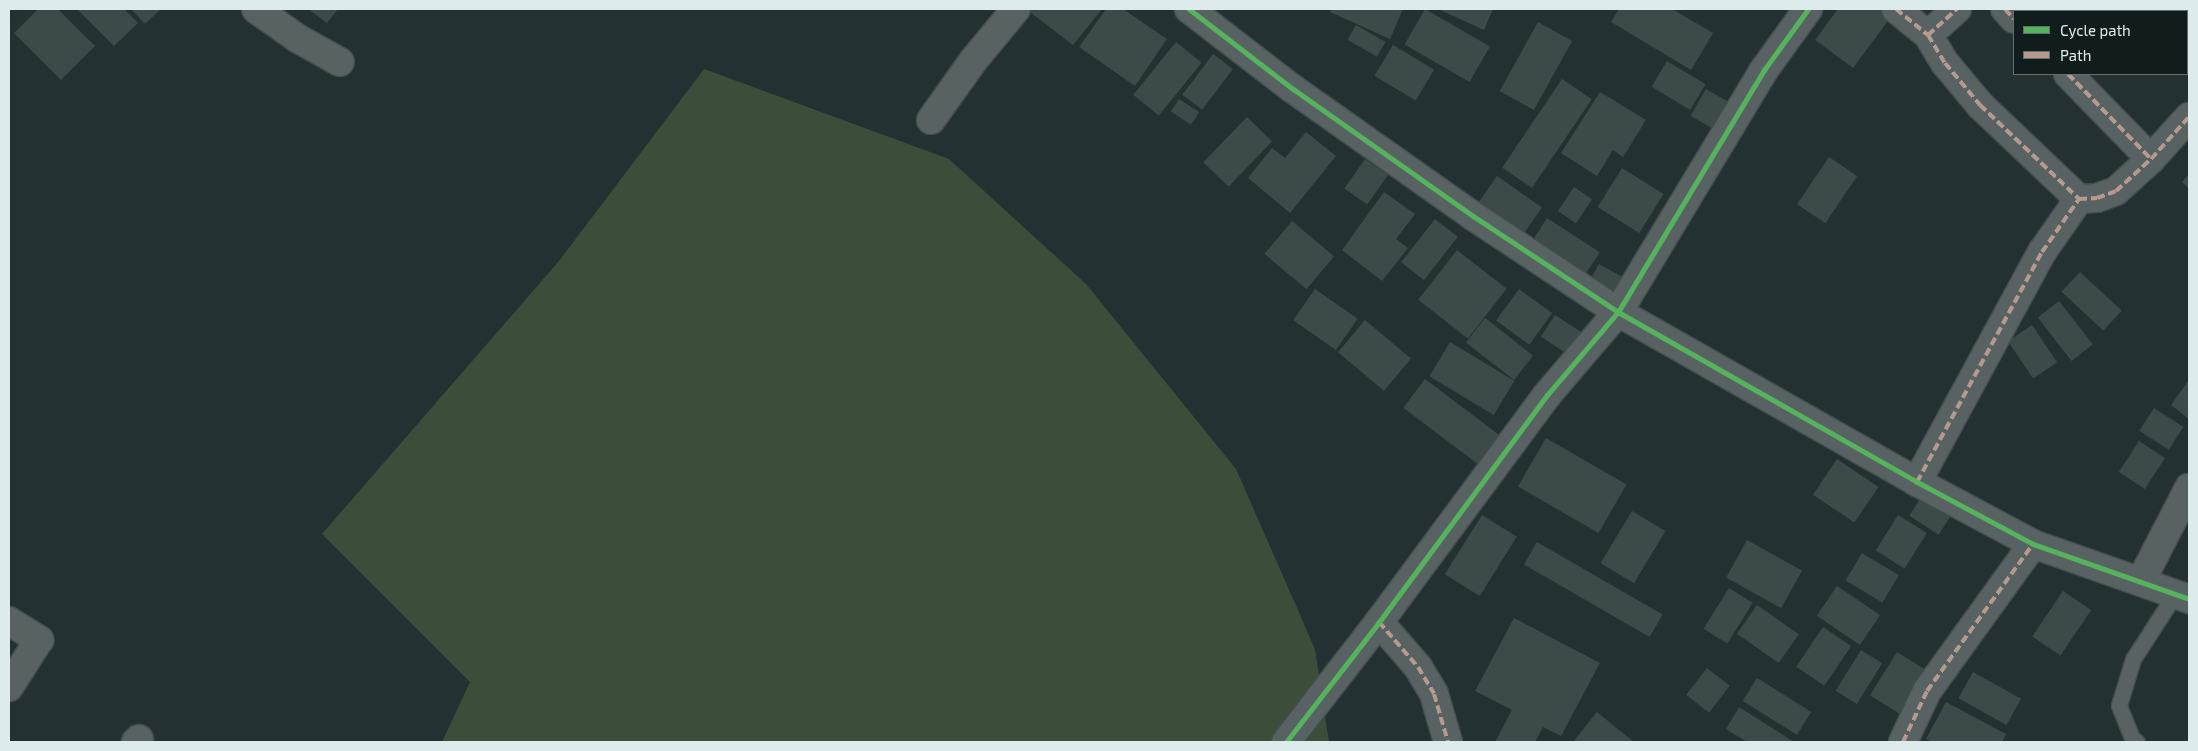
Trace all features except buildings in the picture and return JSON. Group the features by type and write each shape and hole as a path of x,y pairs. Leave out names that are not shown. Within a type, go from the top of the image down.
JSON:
{"street":[{"path":"256,9 298,38 340,62"},
{"path":"931,120 973,61 1016,9"},
{"path":"1189,9 1301,94 1473,216 1618,312 1918,482 2034,544 2182,596"},
{"path":"1286,742 1379,622 1547,395 1618,312 1764,70 1808,9"},
{"path":"1896,9 1928,35 1945,63 1980,105 2079,199 2097,198 2116,192 2151,159 2189,117"},
{"path":"1928,35 1957,9"},
{"path":"2069,75 2151,159"},
{"path":"1918,482 2042,252 2079,199"},
{"path":"2141,581 2189,488"},
{"path":"1903,742 1927,691 2034,544"},
{"path":"9,621 39,640 9,687"},
{"path":"1379,622 1418,667 1426,680 1434,694 1448,742"}],"lane":[{"path":"2137,742 2132,738 2119,705 2133,659 2182,596"}],"green space":[{"path":"704,69 949,159 1086,284 1236,469 1315,649 1329,742 442,742 470,682 322,534 559,261"}],"marked path":[{"path":"1896,9 1928,35 1945,63 1980,105 2079,199"},
{"path":"1928,35 1957,9"},
{"path":"2005,9 2013,18"},
{"path":"2069,75 2151,159"},
{"path":"1917,482 2042,252 2079,199 2097,198 2116,191 2151,159 2189,117"},
{"path":"1903,742 1927,691 2033,544"},
{"path":"1379,622 1418,667 1434,694 1448,742"}],"cycle path":[{"path":"1189,9 1293,89 1473,216 1618,312 1917,482 2033,544 2189,599"},
{"path":"1286,742 1379,622 1547,395 1618,312 1764,70 1808,9"}]}
